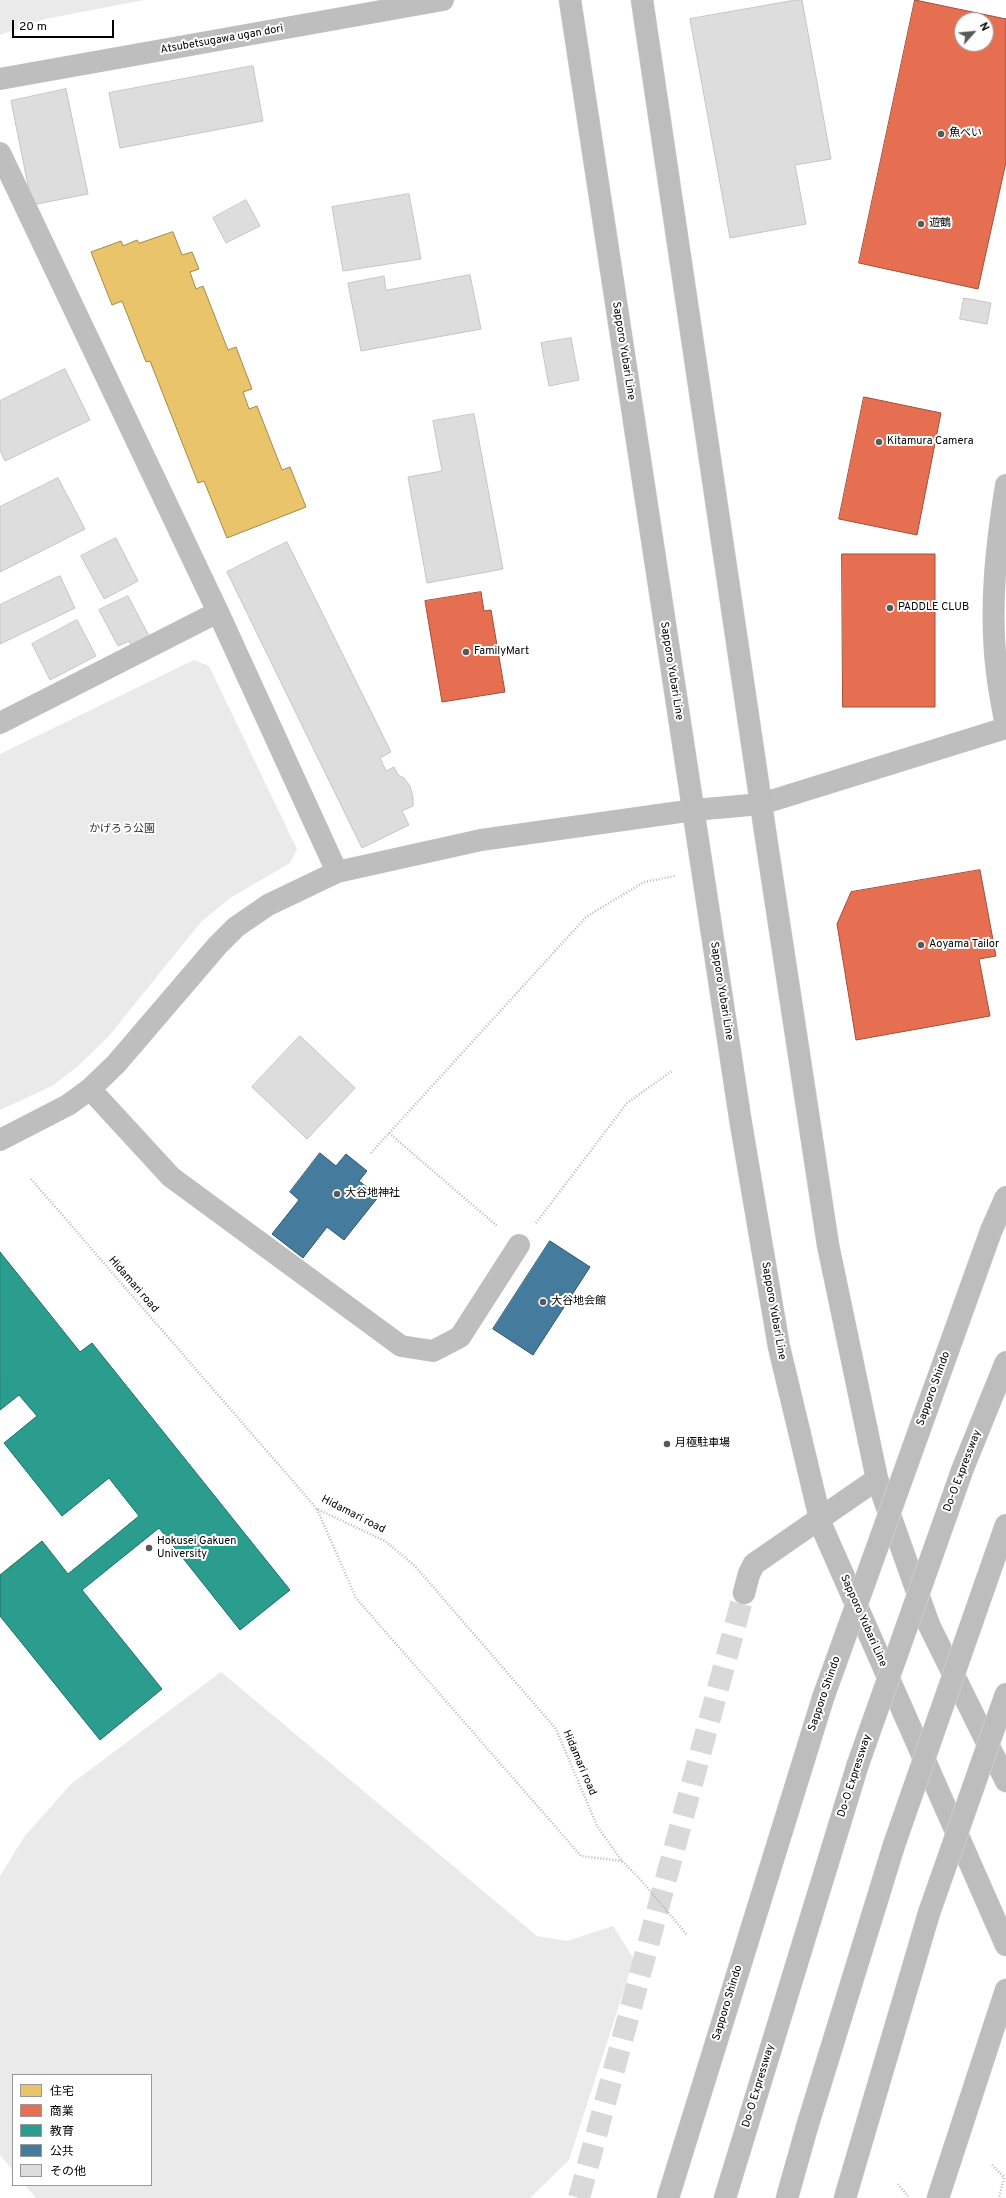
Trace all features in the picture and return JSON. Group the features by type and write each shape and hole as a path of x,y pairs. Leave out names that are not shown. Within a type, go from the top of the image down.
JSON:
{"main road":[{"name":"Sapporo Yubari Line","path":"570,0 741,1124 779,1347 825,1534 1006,1945"},
{"path":"642,0 828,1245 877,1479 929,1625 1006,1781"},
{"name":"Sapporo Shindo","path":"668,2198 823,1698 991,1231 1006,1197"},
{"name":"Do-O Expressway","path":"725,2198 858,1764 963,1468 1006,1362"},
{"path":"744,1593 749,1574 754,1564 877,1479"},
{"path":"787,2198 807,2126 894,1845 1006,1525"},
{"path":"845,2198 928,1913 1006,1694"},
{"path":"938,2198 1006,1990"}],"street":[{"name":"Atsubetsugawa ugan dori","path":"0,79 443,0"},
{"path":"0,153 218,612 337,872"},
{"path":"0,1140 68,1105 90,1089 116,1064 217,946 236,927 268,905 337,872 481,840 694,810 761,804 1006,727 997,673 993,601 996,544 1006,485"},
{"path":"0,723 218,612"},
{"path":"90,1089 171,1177 401,1346 433,1351 460,1337 519,1245"}],"path":[{"path":"371,1153 586,916 644,882 703,871"},
{"path":"389,1133 519,1245 627,1103 672,1071"},
{"name":"Hidamari road","path":"31,1180 317,1508 385,1541 414,1566 546,1717 556,1729 597,1826 622,1861 640,1879 687,1935"},
{"path":"317,1508 356,1598 581,1856 622,1861"},
{"path":"992,2164 1004,2177 999,2198"},
{"path":"898,2184 910,2198"}],"green space":[{"path":"0,0 144,0 45,19 0,35"},
{"name":"かげろう公園","path":"194,660 209,666 297,849 290,863 230,898 201,922 108,1037 78,1066 52,1086 0,1110 0,754"},
{"path":"221,1672 537,1936 567,1941 613,1926 634,1959 569,2160 530,2198 36,2198 26,2186 152,2186 152,2074 12,2074 12,2170 0,2155 0,1876 24,1837 71,1784"}],"building: 住宅":[{"path":"173,232 182,255 192,252 199,269 190,272 196,289 203,286 228,350 236,347 252,389 243,392 249,409 257,406 282,470 290,467 306,507 227,538 204,481 198,483 150,361 146,362 122,301 112,305 91,252 121,241 123,246 137,240 139,243"}],"building: 商業":[{"path":"915,0 972,12 954,12 954,52 994,52 994,16 1006,19 1006,162 978,289 859,263"},
{"path":"864,397 941,413 917,535 839,519"},
{"path":"842,554 935,554 935,707 843,707"},
{"name":"FamilyMart","path":"481,592 484,611 491,610 505,692 442,702 425,601"},
{"path":"980,870 996,956 979,959 990,1016 856,1040 837,924 851,892"}],"building: 教育":[{"path":"0,1252 80,1352 92,1343 290,1590 240,1630 159,1528 82,1590 162,1689 100,1740 0,1616 0,1575 42,1541 68,1574 139,1516 109,1478 62,1516 4,1443 37,1416 19,1395 0,1410"}],"building: 公共":[{"path":"320,1153 336,1166 346,1154 367,1171 359,1181 379,1196 344,1240 327,1227 303,1258 272,1234 299,1200 290,1192"},
{"path":"550,1241 590,1267 533,1355 493,1329"}],"building: その他":[{"path":"802,0 831,159 795,165 806,224 730,238 690,19"},
{"path":"253,66 263,121 120,148 109,93"},
{"path":"66,89 88,194 32,205 11,101"},
{"path":"409,194 421,259 343,271 332,207"},
{"path":"246,200 260,226 226,243 213,218"},
{"path":"470,275 481,329 361,351 348,283 384,276 386,290"},
{"path":"964,298 991,303 987,324 960,319"},
{"path":"571,338 579,380 549,386 541,343"},
{"path":"65,369 90,420 5,461 0,450 0,401"},
{"path":"474,414 503,569 427,583 408,477 442,471 433,421"},
{"path":"58,478 85,529 0,572 0,507"},
{"path":"116,538 138,581 104,599 81,556"},
{"path":"287,542 391,752 380,758 386,771 394,767 398,775 404,778 410,786 413,797 413,806 402,811 409,825 362,848 227,572"},
{"path":"60,576 75,608 0,644 0,605"},
{"path":"128,596 149,636 131,645 129,641 118,646 99,610"},
{"path":"77,620 96,656 50,680 32,644"},
{"path":"300,1036 355,1088 307,1139 252,1087"}],"tunnel":[{"path":"579,2198 744,1593"}],"place":[{"name":"魚べい","path":"941,134"},
{"name":"遊鶴","path":"921,224"},
{"name":"Kitamura Camera","path":"879,442"},
{"name":"PADDLE CLUB","path":"890,608"},
{"name":"FamilyMart","path":"466,652"},
{"name":"Aoyama Tailor","path":"921,945"},
{"name":"大谷地神社","path":"337,1194"},
{"name":"大谷地会館","path":"543,1302"},
{"name":"月極駐車場","path":"667,1444"},
{"name":"Hokusei Gakuen University","path":"149,1548"}]}
